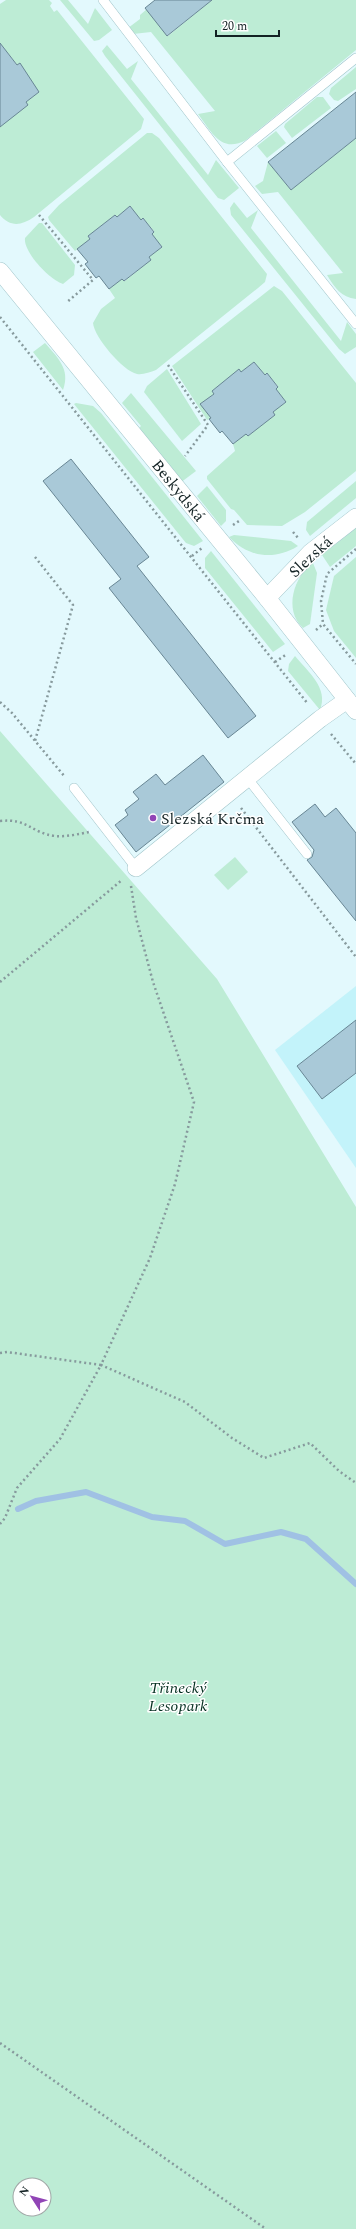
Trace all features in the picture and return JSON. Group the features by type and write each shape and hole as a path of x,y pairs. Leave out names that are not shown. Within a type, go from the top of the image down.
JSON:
{"street":[{"name":"Beskydská","path":"0,271 267,598 352,705"},
{"name":"Slezská","path":"267,598 311,552 356,517"},
{"path":"133,871 320,719 352,705"}],"lane":[{"path":"107,1 226,162 353,313 356,324"},
{"path":"226,162 356,58"},
{"path":"248,778 307,854"},
{"path":"74,788 106,828 133,871"}],"path":[{"path":"39,215 93,280 66,303"},
{"path":"0,317 192,556 312,710"},
{"path":"168,365 208,425 185,456"},
{"path":"192,556 205,545"},
{"path":"356,549 327,574 321,601 324,624 356,664"},
{"path":"35,557 73,605 35,741"},
{"path":"275,662 290,651"},
{"path":"0,702 12,713 74,788"},
{"path":"327,730 356,764"},
{"path":"230,793 356,956"},
{"path":"0,820 18,820 38,831 56,836 106,828"},
{"path":"0,982 133,871"},
{"path":"0,1524 5,1518 17,1488 60,1439 101,1365 150,1258 175,1184 194,1102 154,982 136,918 133,871"},
{"path":"0,1354 7,1352 101,1365 185,1402 232,1438 264,1458 310,1443 339,1471 356,1483"},
{"path":"0,2043 266,2229"}],"shaded area":[{"path":"356,986 356,1168 275,1050"}],"green space":[{"path":"6,0 49,0 52,3 50,6 54,12 57,10 144,119 141,129 34,217 25,222 16,224 8,222 0,215 0,126 28,105 26,102 39,92 7,52 0,57 0,4"},
{"path":"60,0 68,0 88,24 95,8 112,30 99,40 94,41"},
{"path":"212,0 356,0 356,50 246,140 237,144 223,142 212,133 198,114 215,111 151,32 133,34 128,28 140,19 140,15 147,9 168,36"},
{"path":"107,45 127,69 138,61 131,79 208,175 216,160 239,188 224,200 218,198 105,56 102,51"},
{"path":"356,67 356,89 338,101 334,100 329,94 331,88"},
{"path":"317,97 323,97 331,108 292,138 284,127 285,124"},
{"path":"276,131 286,143 267,158 257,146"},
{"path":"147,133 152,133 159,138 267,274 265,282 156,370 137,374 124,367 110,353 98,336 93,323 101,309 115,298 109,289 122,279 125,281 151,260 149,257 162,247 152,234 154,231 143,218 141,220 130,206 117,217 115,215 88,236 90,239 75,251 48,217 59,205"},
{"path":"356,138 356,299 342,294 333,284 327,275 343,273 278,192 262,194 255,186 263,181 268,162 291,190"},
{"path":"234,202 247,218 258,210 251,228 341,341 347,322 356,334 356,347 345,354 339,349 231,215 230,208"},
{"path":"39,223 42,223 75,265 74,275 63,284 51,277 38,265 28,251 25,238"},
{"path":"274,286 282,291 356,383 356,471 305,512 282,526 247,525 234,510 231,509 207,479 207,476 235,451 233,444 246,434 248,436 275,415 273,412 286,402 276,389 278,386 267,373 265,375 254,362 241,372 239,370 212,391 214,394 201,404 211,418 207,420 172,366"},
{"path":"45,343 62,364 65,376 63,390 33,352"},
{"path":"167,369 201,424 182,441 144,392 147,386"},
{"path":"131,393 196,471 180,483 136,431 141,426 122,403"},
{"path":"76,403 93,406 101,413 203,541 194,546 186,543 74,404"},
{"path":"356,481 356,498 310,536 306,530 307,522"},
{"path":"207,486 226,510 226,521 221,526 197,496"},
{"path":"356,528 356,546 330,567 322,555"},
{"path":"234,535 291,541 298,546 280,554 262,555 253,553 236,544 229,537"},
{"path":"211,551 285,644 273,652 205,568 205,558"},
{"path":"356,557 356,658 334,631 326,610 334,576"},
{"path":"313,563 317,573 310,624 303,628 297,621 293,612 293,594 301,576"},
{"path":"295,656 311,674 319,687 322,695 320,710 288,671 289,664"},
{"name":"Třinecký Lesopark","path":"0,731 217,979 356,1207 356,2229 0,2229"},
{"path":"235,857 248,872 228,890 214,875"}],"building":[{"path":"155,0 212,0 167,36 145,8"},
{"path":"0,43 17,65 20,63 39,92 26,102 28,105 0,127"},
{"path":"356,92 356,138 291,190 268,162"},
{"path":"130,206 141,220 143,218 154,232 152,234 162,247 149,257 151,260 124,281 122,279 109,289 99,276 96,278 85,264 88,262 77,249 90,239 88,236 115,215 117,217"},
{"path":"254,362 265,375 267,373 278,387 276,389 286,402 273,412 275,415 248,436 246,434 233,444 222,431 220,433 200,404 214,394 212,391 239,369 241,372"},
{"path":"71,459 149,557 137,566 256,716 228,738 109,588 121,579 43,481"},
{"path":"203,755 224,782 136,852 115,825 128,815 125,810 139,799 133,792 156,774 165,785"},
{"path":"315,804 325,817 336,808 356,833 356,921 307,860 312,857 314,850 292,822"},
{"path":"356,1020 356,1073 322,1099 297,1066"}],"waterway":[{"path":"18,1509 36,1501 86,1492 152,1517 185,1521 225,1544 281,1532 306,1539 356,1584"}],"place":[{"name":"Slezská Krčma","path":"153,818"}]}
